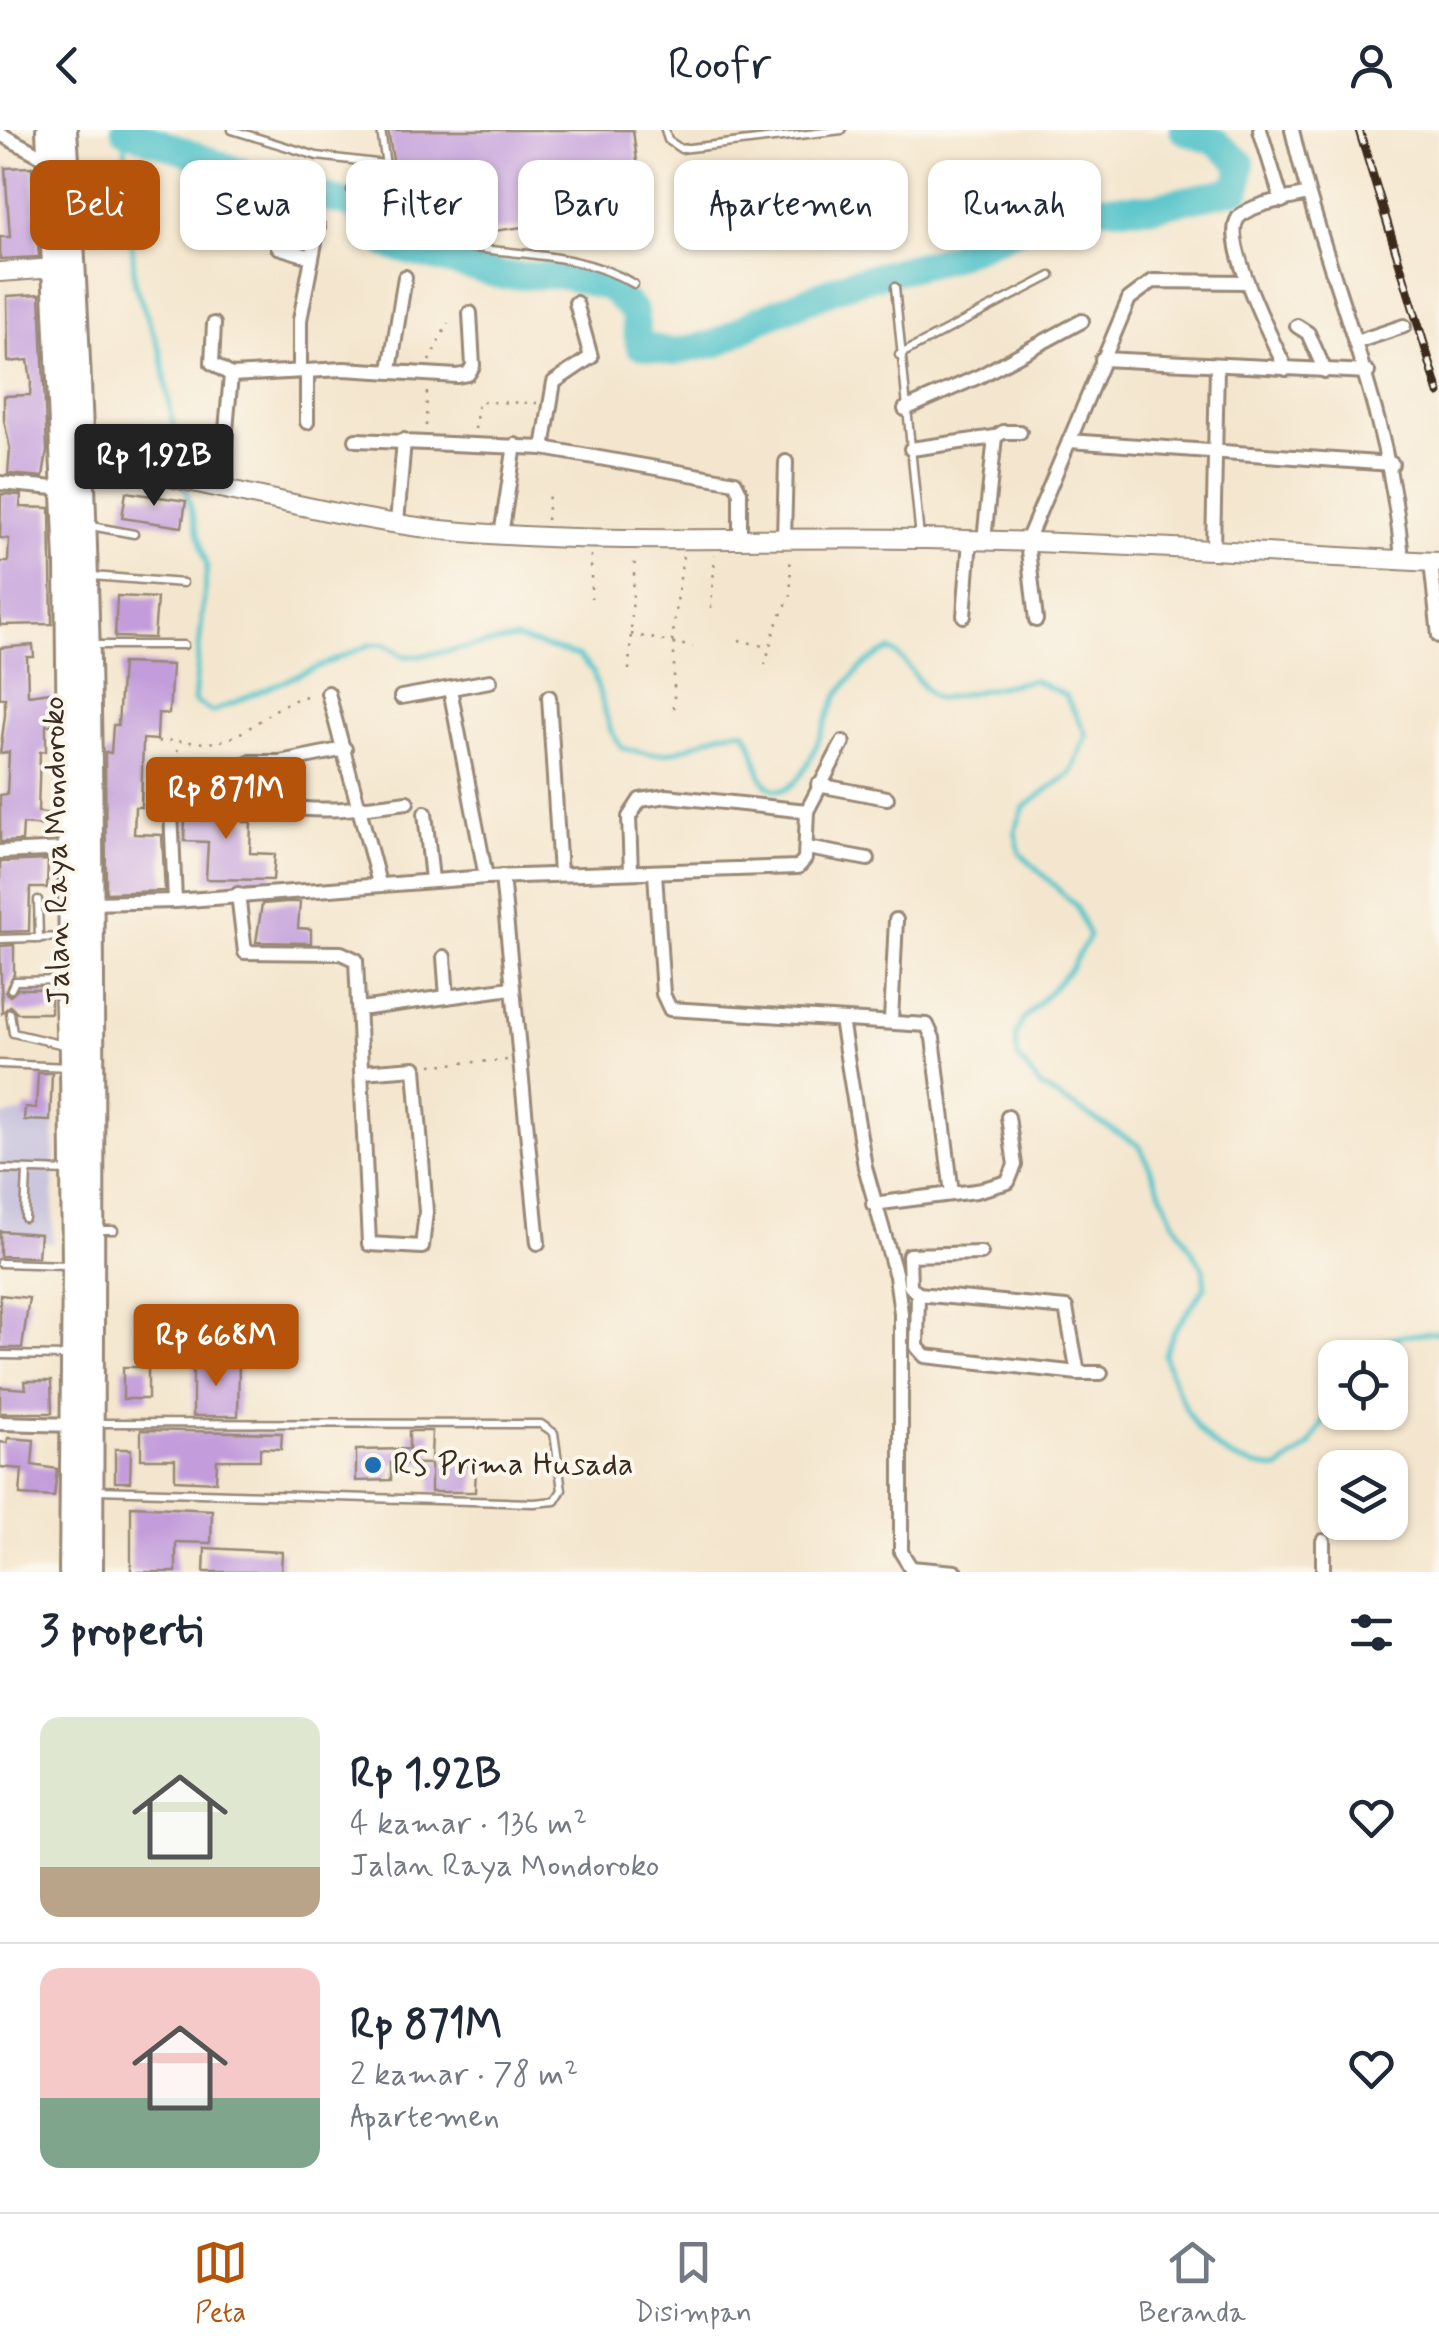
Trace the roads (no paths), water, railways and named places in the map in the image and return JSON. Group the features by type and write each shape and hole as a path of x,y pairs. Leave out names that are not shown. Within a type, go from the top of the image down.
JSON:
{"highway":[{"name":"Jalan Raya Mondoroko","path":"50,160 57,134"},
{"name":"Jalan Raya Mondoroko","path":"57,134 84,462 90,903 64,980 103,1230 71,1572"},
{"name":"Jalan Raya Mondoroko","path":"53,250 64,489 68,849 76,946 74,1356 91,1490 91,1572"}],"street":[{"path":"1260,130 1282,201"},
{"path":"1292,130 1307,194 1368,372 1392,464 1402,560"},
{"path":"0,134 50,160"},
{"path":"1286,369 1246,282 1235,222 1248,212 1307,194"},
{"path":"285,250 311,257"},
{"path":"307,422 300,320 313,250"},
{"path":"0,272 54,268"},
{"path":"390,370 406,276"},
{"path":"1036,620 1026,541 1129,299 1146,284 1174,279 1246,282"},
{"path":"542,448 554,382 591,357 576,303"},
{"path":"214,324 212,363 232,375 390,370 468,374 473,366 470,314"},
{"path":"906,410 980,376 1082,320"},
{"path":"1297,326 1308,333 1325,371"},
{"path":"1356,342 1404,326"},
{"path":"1102,359 1368,372"},
{"path":"1213,549 1217,367"},
{"path":"222,485 232,375"},
{"path":"910,449 1020,432"},
{"path":"964,616 995,437"},
{"path":"356,440 475,442 542,448 734,482 740,492 740,539"},
{"path":"397,523 404,440"},
{"path":"1069,441 1392,464"},
{"path":"501,534 515,445"},
{"path":"84,462 198,480 397,523 501,534 636,539 1026,541 1435,562 1439,636"},
{"path":"786,462 787,539"},
{"path":"0,483 64,489"},
{"path":"401,696 490,681"},
{"path":"450,689 486,877"},
{"path":"328,693 379,883"},
{"path":"549,697 560,874"},
{"path":"90,903 175,901 502,876 794,868 804,863 808,810 843,742"},
{"path":"249,762 280,762 345,748"},
{"path":"818,785 886,798"},
{"path":"175,901 170,788 216,788 294,808 361,808 407,802"},
{"path":"632,872 629,816 640,800 668,796 808,810"},
{"path":"425,813 432,880"},
{"path":"807,848 868,860"},
{"path":"0,852 68,849"},
{"path":"655,873 667,1006 680,1012 923,1022 932,1033 952,1194"},
{"path":"502,876 538,1243"},
{"path":"238,894 240,941 246,952 350,954 358,968 362,1072 370,1244 418,1248 425,1244 426,1212 415,1068 362,1072"},
{"path":"891,1020 896,920"},
{"path":"444,957 447,997"},
{"path":"360,1009 511,988"},
{"path":"840,1020 873,1204 896,1276 901,1313 899,1524 906,1568 955,1572"},
{"path":"873,1204 988,1189 1012,1178 1008,1117"},
{"path":"981,1253 910,1254 910,1286 918,1294 1066,1308 1078,1373"},
{"path":"918,1294 918,1352 925,1356 1100,1373"},
{"path":"901,1313 917,1313"},
{"path":"902,1334 917,1334"},
{"path":"0,1423 82,1424"},
{"path":"1323,1541 1323,1572"}],"lane":[{"path":"232,130 316,156 351,160"},
{"path":"381,130 385,160"},
{"path":"665,130 668,140 682,149 842,130"},
{"path":"498,248 604,269 634,284"},
{"path":"899,355 1051,276"},
{"path":"895,287 920,539"},
{"path":"84,525 134,534"},
{"path":"86,575 184,583"},
{"path":"87,645 184,645"},
{"path":"38,900 39,939"},
{"path":"0,940 39,939 76,946"},
{"path":"10,990 16,981 64,980"},
{"path":"10,1013 13,1033 73,1051"},
{"path":"0,1064 73,1051"},
{"path":"0,1169 72,1171"},
{"path":"25,1218 26,1170"},
{"path":"0,1263 74,1265"},
{"path":"0,1355 74,1356"},
{"path":"82,1424 546,1424 554,1434 562,1494 555,1501 534,1503 91,1490"}],"waterway":[{"path":"124,130 135,285 161,353 182,477"},
{"path":"125,130 271,183 353,205 389,246 503,276 560,275 610,288 634,312 639,345 673,352 718,343 758,320 852,282 945,259 1073,207 1152,207 1238,189 1241,163 1215,142 1183,130"},
{"path":"185,487 207,566 194,701 212,712 372,644 388,645 403,656 419,656 516,639 578,656 593,672 611,731 622,748 665,753 725,732 744,731 765,782 782,790 803,772 843,688 868,662 891,650 938,699 1033,680 1065,695 1087,735 1071,773 1024,807 1015,831 1020,853 1076,906 1089,936 1071,968 1023,1020 1015,1036 1018,1058 1041,1087 1140,1146 1174,1221 1203,1268 1205,1287 1175,1330 1164,1355 1181,1399 1203,1435 1234,1459 1279,1469 1310,1445 1318,1430"},
{"path":"1385,1340 1439,1332"}],"railway":[{"path":"1359,130 1439,393"}],"place":[{"name":"RS Prima Husada","path":"373,1465"}]}
